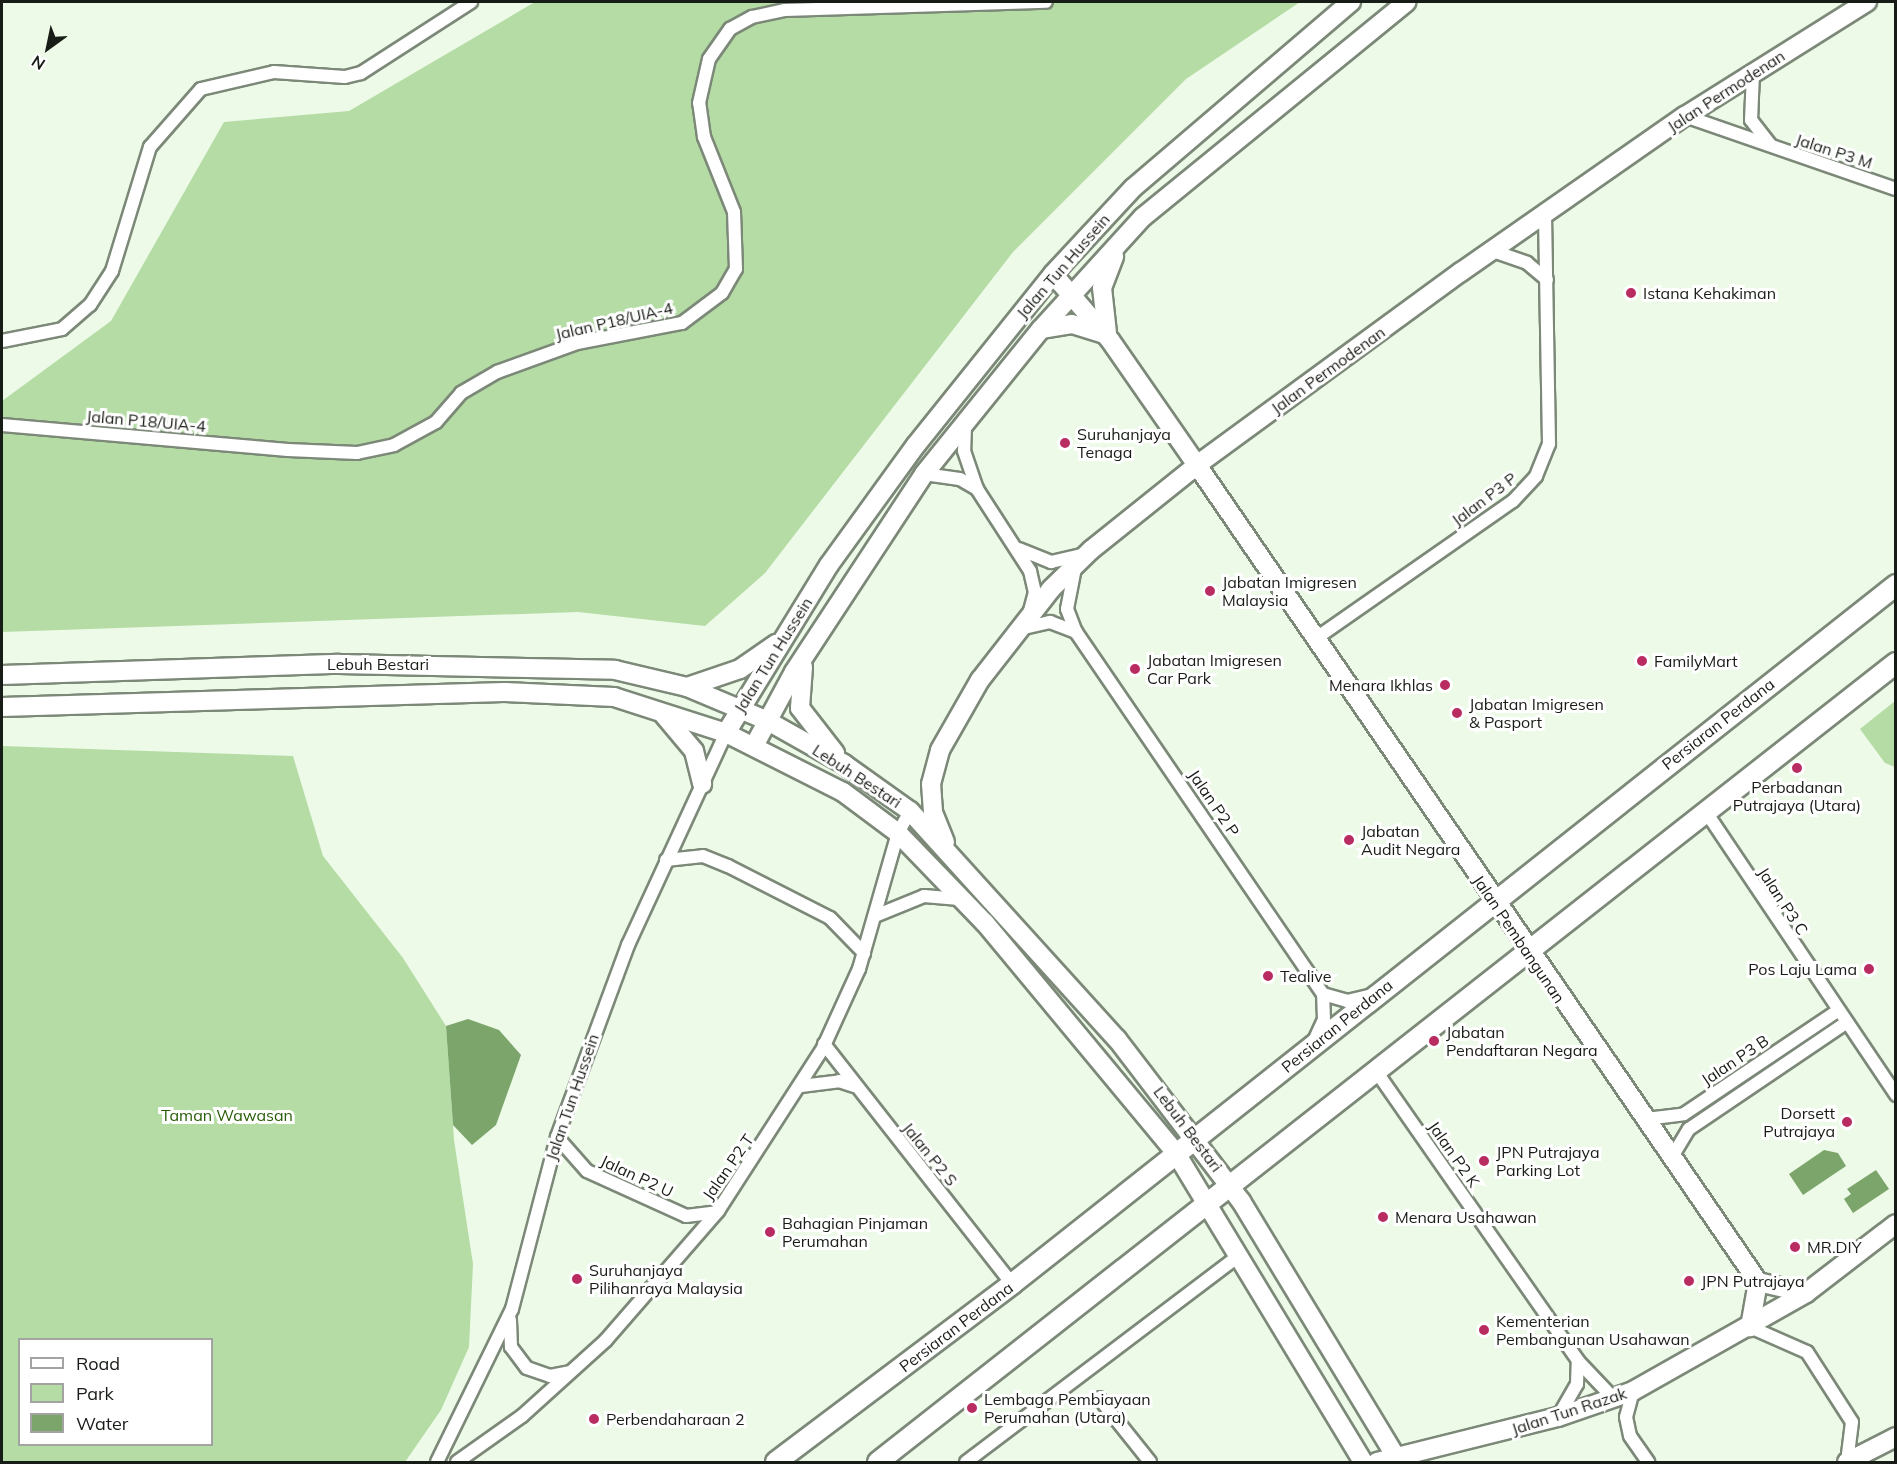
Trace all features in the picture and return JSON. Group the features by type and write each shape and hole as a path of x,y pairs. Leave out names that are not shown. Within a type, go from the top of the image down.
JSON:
{"main road":[{"name":"Jalan Tun Hussein","path":"726,733 782,640 916,445 1053,274 1151,172 1351,2"},
{"name":"Jalan Tun Hussein","path":"754,746 766,720 820,633 924,474 1041,329 1143,217 1407,2"},
{"name":"Jalan Permodenan","path":"948,849 933,812 931,784 940,750 980,680 1076,564 1091,550 1197,465 1493,251 1685,116 1867,2"},
{"path":"1041,329 1072,324 1106,337 1102,288 1113,258 1143,217"},
{"name":"Jalan Pembangunan","path":"1053,274 1074,295 1106,337 1197,465 1527,951 1758,1282"},
{"name":"Persiaran Perdana","path":"776,1462 1012,1284 1493,901 1896,585"},
{"path":"820,633 803,667 799,702 805,719 844,764"},
{"path":"687,687 740,669 782,640"},
{"path":"878,1462 1896,663"},
{"name":"Lebuh Bestari","path":"2,675 506,664 615,670 687,687 740,707 766,720 844,764 910,811 948,849 1088,1005 1196,1138 1230,1186 1398,1460"},
{"name":"Lebuh Bestari","path":"2,707 505,692 614,697 726,733 843,792 898,833 963,900 1176,1153 1208,1202 1363,1462"},
{"path":"660,711 694,751 702,784"},
{"name":"Jalan Tun Razak","path":"1377,1462 1398,1460 1558,1417 1633,1391 1750,1328 1806,1293 1896,1224"},
{"path":"1750,1328 1758,1282 1806,1293"},
{"path":"1847,1462 1896,1437"}],"street":[{"path":"2,341 62,329 90,305 112,271 150,147 201,89 274,72 345,77 361,72 471,2"},
{"name":"Jalan P18/UIA-4","path":"2,425 288,450 357,453 394,446 436,422 461,393 497,372 577,343 682,323 722,293 736,269 734,212 704,137 699,103 709,59 730,29 752,17 785,10 1046,2"},
{"name":"Jalan P3 M","path":"1753,73 1751,120 1772,147"},
{"name":"Jalan P3 M","path":"1685,116 1892,187"},
{"name":"Jalan P3 P","path":"1315,639 1513,501 1536,476 1549,444 1545,215"},
{"path":"1493,251 1527,263 1547,280"},
{"path":"965,424 964,452 977,489 1018,549 1035,592 1024,625"},
{"path":"924,474 960,479 977,489"},
{"path":"1018,549 1051,562 1091,550"},
{"name":"Jalan P2 P","path":"1076,564 1067,609 1076,632 1323,994"},
{"path":"1024,625 1038,621 1076,632"},
{"name":"Jalan Tun Hussein","path":"437,1462 512,1309 556,1137 666,860 726,733"},
{"name":"Jalan P2 T","path":"457,1462 574,1370 665,1277 718,1212 801,1086 824,1044 864,953 898,833 910,811"},
{"name":"Jalan P3 C","path":"1706,812 1844,1024 1896,1095"},
{"path":"666,860 703,856 736,870 830,918 864,953"},
{"path":"875,916 924,896 963,900"},
{"path":"1312,1046 1324,1020 1323,994 1347,1000 1377,995"},
{"name":"Jalan P3 B","path":"1646,1119 1684,1114 1836,1012"},
{"name":"Jalan P3 B","path":"1672,1157 1689,1129 1844,1024"},
{"name":"Jalan P2 S","path":"824,1044 854,1086 1012,1284"},
{"name":"Jalan P2 K","path":"1376,1071 1578,1361 1614,1399"},
{"path":"801,1086 839,1081 854,1086"},
{"name":"Jalan P2 U","path":"556,1137 579,1166 676,1212 697,1218 718,1212"},
{"path":"966,1462 1240,1255"},
{"path":"512,1309 511,1347 526,1368 550,1376 574,1370"},
{"path":"1750,1328 1807,1352 1852,1422 1847,1462"},
{"path":"1558,1417 1577,1384 1578,1361"},
{"path":"1633,1391 1626,1417 1630,1436 1648,1462"},
{"path":"1098,1398 1150,1462"}],"green space":[{"path":"535,2 1300,2 1186,79 1013,252 765,573 705,626 578,612 2,632 2,401 111,321 224,122 349,111"},
{"path":"1895,701 1895,767 1885,763 1860,729"},
{"name":"Taman Wawasan","path":"2,746 293,756 323,856 403,958 446,1026 454,1140 473,1264 469,1347 441,1410 405,1462 2,1462"}],"water":[{"path":"468,1019 499,1030 521,1055 496,1125 472,1145 453,1125 446,1026"},
{"path":"1824,1150 1838,1153 1846,1166 1803,1195 1789,1174"},
{"path":"1876,1170 1889,1189 1853,1213 1844,1199 1851,1194 1847,1189"}],"place":[{"name":"Istana Kehakiman","path":"1631,293"},
{"name":"Suruhanjaya Tenaga","path":"1065,443"},
{"name":"Jabatan Imigresen Malaysia","path":"1210,591"},
{"name":"FamilyMart","path":"1642,661"},
{"name":"Jabatan Imigresen Car Park","path":"1135,669"},
{"name":"Menara Ikhlas","path":"1445,685"},
{"name":"Jabatan Imigresen & Pasport","path":"1457,713"},
{"name":"Perbadanan Putrajaya (Utara)","path":"1797,768"},
{"name":"Jabatan Audit Negara","path":"1349,840"},
{"name":"Pos Laju Lama","path":"1869,969"},
{"name":"Tealive","path":"1268,976"},
{"name":"Jabatan Pendaftaran Negara","path":"1434,1041"},
{"name":"Dorsett Putrajaya","path":"1847,1122"},
{"name":"JPN Putrajaya Parking Lot","path":"1484,1161"},
{"name":"Menara Usahawan","path":"1383,1217"},
{"name":"Bahagian Pinjaman Perumahan","path":"770,1232"},
{"name":"MR.DIY","path":"1795,1247"},
{"name":"Suruhanjaya Pilihanraya Malaysia","path":"577,1279"},
{"name":"JPN Putrajaya","path":"1689,1281"},
{"name":"Kementerian Pembangunan Usahawan","path":"1484,1330"},
{"name":"Lembaga Pembiayaan Perumahan (Utara)","path":"972,1408"},
{"name":"Perbendaharaan 2","path":"594,1419"}]}
